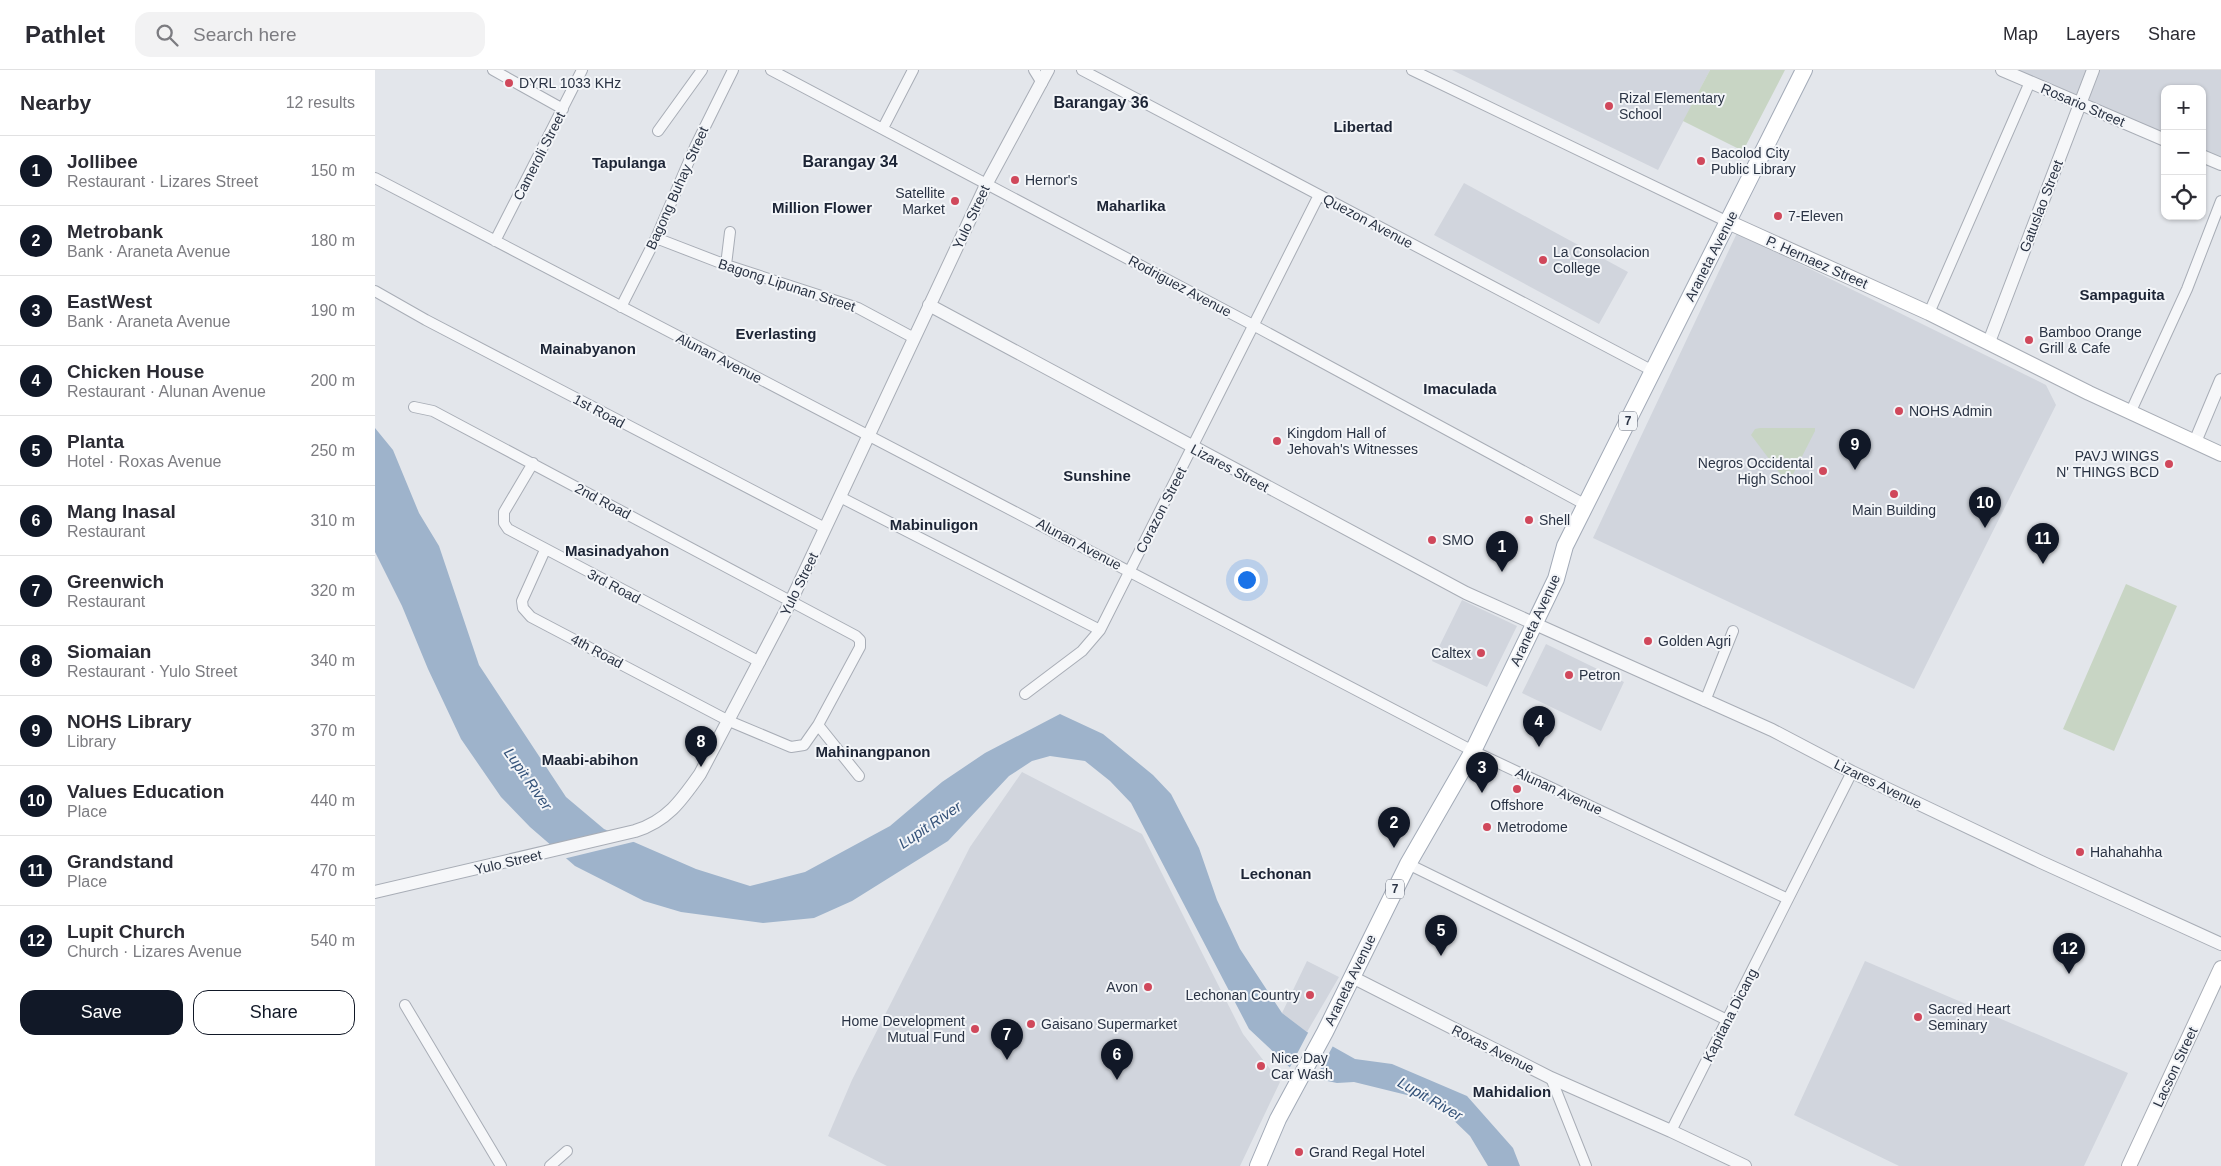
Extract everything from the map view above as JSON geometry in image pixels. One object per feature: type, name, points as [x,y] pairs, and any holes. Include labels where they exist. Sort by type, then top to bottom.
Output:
[{"type":"main road","name":"Araneta Avenue","points":[[1258,1166],[1407,864],[1473,750],[1556,579],[1565,546],[1805,70]]},
{"type":"main road","name":"P. Hernaez Street","points":[[1728,222],[1929,312],[2089,392],[2131,410],[2221,454]]},
{"type":"main road","name":"Lacson Street","points":[[2129,1166],[2221,968]]},
{"type":"street","points":[[493,70],[563,109]]},
{"type":"street","name":"Cameroli Street","points":[[495,241],[582,70]]},
{"type":"street","points":[[658,130],[702,70]]},
{"type":"street","name":"Bagong Buhay Street","points":[[621,307],[656,238],[695,146],[733,70]]},
{"type":"street","name":"Rodriguez Avenue","points":[[771,70],[987,183],[1586,504]]},
{"type":"street","points":[[883,128],[913,70]]},
{"type":"street","points":[[1034,70],[1042,83]]},
{"type":"street","name":"Yulo Street","points":[[375,892],[635,832],[653,825],[682,799],[700,774],[791,601],[987,183],[1048,70]]},
{"type":"street","name":"Quezon Avenue","points":[[1082,70],[1653,371]]},
{"type":"street","name":"P. Hernaez Street","points":[[1413,70],[1728,222]]},
{"type":"street","name":"Rosario Street","points":[[2002,70],[2161,138]]},
{"type":"street","name":"Gatuslao Street","points":[[1989,342],[2093,70]]},
{"type":"street","points":[[1929,312],[2030,82]]},
{"type":"street","points":[[2206,158],[2221,164]]},
{"type":"street","name":"Alunan Avenue","points":[[375,178],[1473,750],[1788,899]]},
{"type":"street","name":"Corazon Street","points":[[1025,694],[1082,651],[1100,630],[1319,195]]},
{"type":"street","points":[[2131,410],[2187,290],[2221,202]]},
{"type":"street","points":[[726,265],[730,232]]},
{"type":"street","name":"Bagong Lipunan Street","points":[[656,238],[726,265],[858,308],[914,338]]},
{"type":"street","name":"1st Road","points":[[375,291],[426,320],[825,528]]},
{"type":"street","name":"Lizares Street","points":[[929,305],[1466,594],[1535,624]]},
{"type":"street","points":[[2195,442],[2221,380]]},
{"type":"street","name":"2nd Road","points":[[414,407],[433,411],[856,636],[860,640],[860,646],[818,725]]},
{"type":"street","name":"3rd Road","points":[[533,464],[504,512],[503,520],[508,529],[760,662]]},
{"type":"street","points":[[840,496],[1100,630]]},
{"type":"street","name":"4th Road","points":[[545,550],[522,601],[527,614],[729,721],[791,747],[797,748],[804,745],[818,725]]},
{"type":"street","name":"Lizares Avenue","points":[[1535,624],[1772,730],[1852,772],[2221,944]]},
{"type":"street","points":[[1705,701],[1733,631]]},
{"type":"street","points":[[818,725],[859,776]]},
{"type":"street","name":"Kapitana Dicang","points":[[1671,1131],[1852,772]]},
{"type":"street","points":[[1407,864],[1727,1020]]},
{"type":"street","name":"Roxas Avenue","points":[[1352,977],[1551,1078],[1745,1166]]},
{"type":"street","points":[[405,1005],[501,1166]]},
{"type":"street","points":[[1551,1078],[1586,1166]]},
{"type":"street","points":[[550,1166],[567,1151]]},
{"type":"shaded area","name":"Rizal Elementary School","points":[[1452,70],[1710,70],[1658,170]]},
{"type":"shaded area","points":[[2015,70],[2221,70],[2221,159],[2206,153],[2206,85],[2161,85],[2161,133]]},
{"type":"shaded area","name":"La Consolacion College","points":[[1464,183],[1628,272],[1599,324],[1434,235]]},
{"type":"shaded area","name":"Negros Occidental High School","points":[[1737,233],[2046,385],[2056,405],[1914,689],[1593,538]]},
{"type":"shaded area","points":[[1462,600],[1517,626],[1487,687],[1432,661]]},
{"type":"shaded area","points":[[1546,644],[1624,682],[1601,731],[1522,693]]},
{"type":"shaded area","points":[[1022,772],[1142,834],[1243,1034],[1280,1082],[1240,1166],[887,1166],[828,1136],[852,1080],[970,847]]},
{"type":"shaded area","name":"Lechonan Country","points":[[1307,961],[1339,977],[1307,1032],[1282,1013]]},
{"type":"shaded area","name":"Sacred Heart Seminary","points":[[1865,961],[2128,1073],[2084,1166],[1899,1166],[1794,1115]]},
{"type":"green space","points":[[1710,70],[1785,70],[1743,151],[1683,121]]},
{"type":"green space","points":[[1815,428],[1788,484],[1751,435],[1755,429]]},
{"type":"green space","points":[[2126,584],[2177,606],[2114,751],[2063,729]]},
{"type":"water","name":"Lupit River","points":[[375,428],[393,450],[419,513],[439,546],[479,665],[566,797],[604,829],[696,869],[750,886],[805,872],[890,826],[942,782],[985,753],[1060,714],[1103,734],[1153,775],[1171,794],[1199,848],[1217,900],[1240,949],[1282,1013],[1307,1032],[1355,1059],[1392,1064],[1467,1096],[1513,1148],[1520,1166],[1488,1166],[1470,1136],[1445,1112],[1419,1098],[1354,1082],[1337,1083],[1298,1075],[1249,1029],[1131,803],[1110,781],[1085,761],[1050,756],[1032,761],[1009,776],[948,841],[852,901],[814,918],[763,923],[681,912],[644,901],[575,866],[530,827],[501,797],[461,739],[428,669],[402,606],[375,552]]},
{"type":"pier","points":[[612,830],[637,841],[563,859],[549,846]]},
{"type":"pier","points":[[1309,1031],[1334,1044],[1314,1081],[1297,1077],[1289,1069]]},
{"type":"place","name":"DYRL 1033 KHz","points":[[509,83]]},
{"type":"place","name":"Rizal Elementary School","points":[[1609,106]]},
{"type":"place","name":"Bacolod City Public Library","points":[[1701,161]]},
{"type":"place","name":"Hernor's","points":[[1015,180]]},
{"type":"place","name":"Satellite Market","points":[[955,201]]},
{"type":"place","name":"7-Eleven","points":[[1778,216]]},
{"type":"place","name":"La Consolacion College","points":[[1543,260]]},
{"type":"place","name":"Bamboo Orange Grill & Cafe","points":[[2029,340]]},
{"type":"place","name":"NOHS Admin","points":[[1899,411]]},
{"type":"place","name":"Kingdom Hall of Jehovah's Witnesses","points":[[1277,441]]},
{"type":"place","name":"PAVJ WINGS N' THINGS BCD","points":[[2169,464]]},
{"type":"place","name":"NOHS Library","points":[[1855,470]]},
{"type":"place","name":"Negros Occidental High School","points":[[1823,471]]},
{"type":"place","name":"Main Building","points":[[1894,494]]},
{"type":"place","name":"Shell","points":[[1529,520]]},
{"type":"place","name":"Values Education","points":[[1985,528]]},
{"type":"place","name":"SMO","points":[[1432,540]]},
{"type":"place","name":"Grandstand","points":[[2043,564]]},
{"type":"place","name":"Jollibee","points":[[1502,572]]},
{"type":"place","name":"Golden Agri","points":[[1648,641]]},
{"type":"place","name":"Caltex","points":[[1481,653]]},
{"type":"place","name":"Petron","points":[[1569,675]]},
{"type":"place","name":"Chicken House","points":[[1539,747]]},
{"type":"place","name":"Siomaian","points":[[701,767]]},
{"type":"place","name":"Offshore","points":[[1517,789]]},
{"type":"place","name":"EastWest","points":[[1482,793]]},
{"type":"place","name":"Metrodome","points":[[1487,827]]},
{"type":"place","name":"Metrobank","points":[[1394,848]]},
{"type":"place","name":"Hahahahha","points":[[2080,852]]},
{"type":"place","name":"Planta","points":[[1441,956]]},
{"type":"place","name":"Lupit Church","points":[[2069,974]]},
{"type":"place","name":"Avon","points":[[1148,987]]},
{"type":"place","name":"Lechonan Country","points":[[1310,995]]},
{"type":"place","name":"Sacred Heart Seminary","points":[[1918,1017]]},
{"type":"place","name":"Gaisano Supermarket","points":[[1031,1024]]},
{"type":"place","name":"Home Development Mutual Fund","points":[[975,1029]]},
{"type":"place","name":"Greenwich","points":[[1007,1060]]},
{"type":"place","name":"Nice Day Car Wash","points":[[1261,1066]]},
{"type":"place","name":"Mang Inasal","points":[[1117,1080]]},
{"type":"place","name":"Grand Regal Hotel","points":[[1299,1152]]},
{"type":"district","name":"Barangay 36","points":[[1101,102]]},
{"type":"district","name":"Libertad","points":[[1363,127]]},
{"type":"district","name":"Barangay 34","points":[[850,161]]},
{"type":"district","name":"Tapulanga","points":[[629,163]]},
{"type":"district","name":"Maharlika","points":[[1131,206]]},
{"type":"district","name":"Million Flower","points":[[822,208]]},
{"type":"district","name":"Sampaguita","points":[[2122,295]]},
{"type":"district","name":"Everlasting","points":[[776,334]]},
{"type":"district","name":"Mainabyanon","points":[[588,349]]},
{"type":"district","name":"Imaculada","points":[[1460,389]]},
{"type":"district","name":"Sunshine","points":[[1097,476]]},
{"type":"district","name":"Mabinuligon","points":[[934,525]]},
{"type":"district","name":"Masinadyahon","points":[[617,551]]},
{"type":"district","name":"Mahinangpanon","points":[[873,752]]},
{"type":"district","name":"Maabi-abihon","points":[[590,760]]},
{"type":"district","name":"Lechonan","points":[[1276,874]]},
{"type":"district","name":"Mahidalion","points":[[1512,1092]]}]
